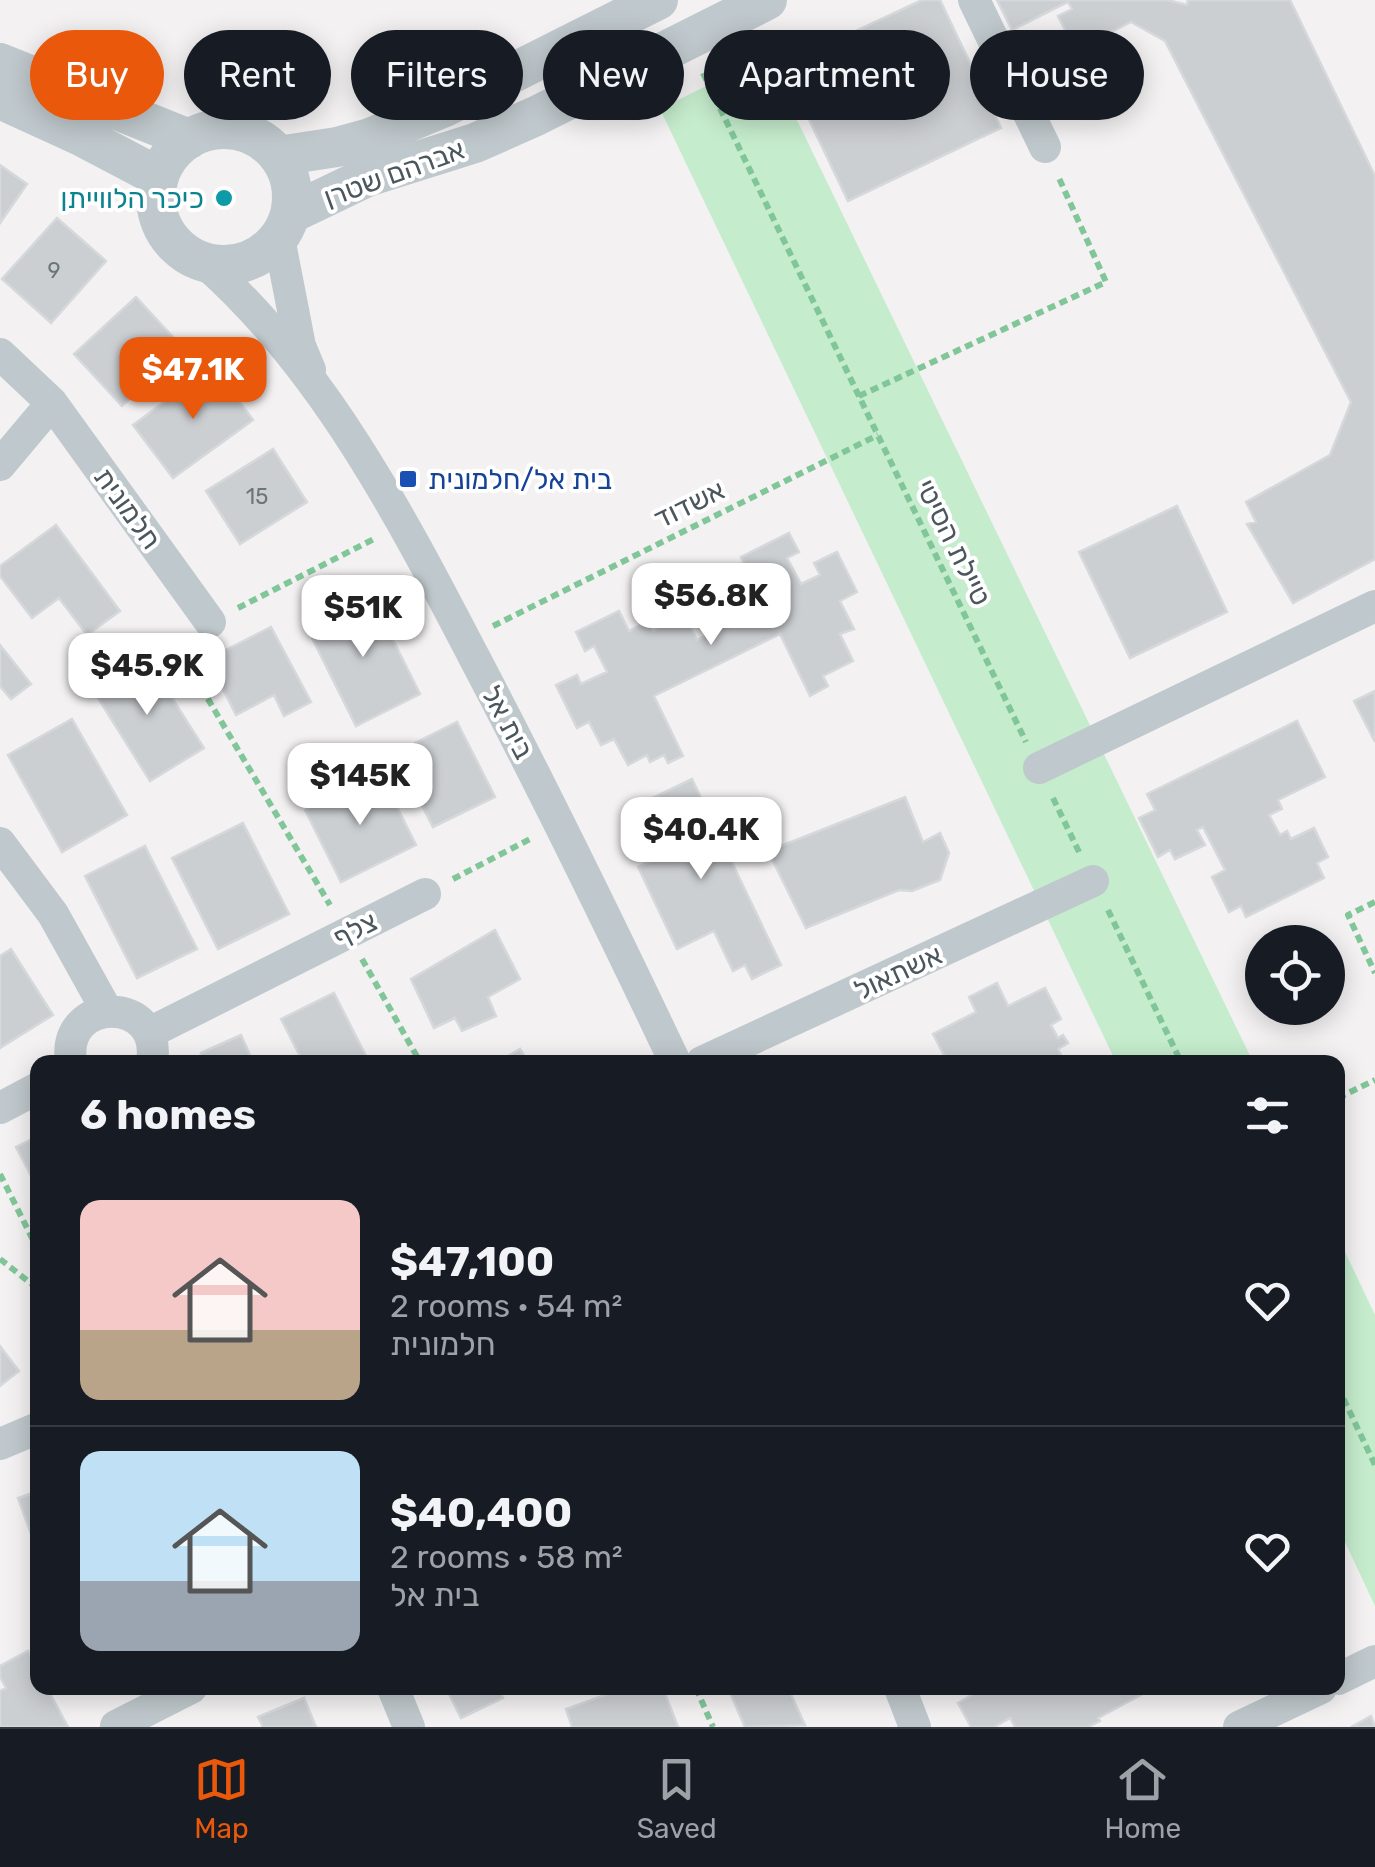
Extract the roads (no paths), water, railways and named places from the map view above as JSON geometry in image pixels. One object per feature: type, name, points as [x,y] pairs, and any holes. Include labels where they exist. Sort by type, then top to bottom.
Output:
[{"type":"street","name":"אברהם שטרן","points":[[278,156],[337,148],[370,138],[447,106],[658,0]]},
{"type":"street","name":"אברהם שטרן","points":[[284,226],[367,178],[476,142],[767,0]]},
{"type":"street","points":[[974,0],[1045,147]]},
{"type":"street","points":[[0,63],[189,139]]},
{"type":"street","points":[[0,99],[158,177]]},
{"type":"street","points":[[227,130],[264,142],[278,156],[288,174],[292,194],[284,226],[264,252],[246,262],[226,266],[206,263],[178,246],[159,220],[158,177],[176,149],[189,139],[227,130]]},
{"type":"street","name":"בית אל","points":[[284,226],[300,346],[319,393]]},
{"type":"street","name":"בית אל","points":[[206,263],[243,296],[319,393],[404,524],[561,822],[672,1055]]},
{"type":"street","name":"חלמונית","points":[[0,354],[52,403],[210,622]]},
{"type":"street","points":[[0,465],[52,403]]},
{"type":"street","points":[[1039,768],[1375,606]]},
{"type":"street","points":[[0,843],[53,914],[107,1011]]},
{"type":"street","name":"אשתאול","points":[[717,1055],[1093,880]]},
{"type":"street","name":"צלף","points":[[150,1048],[425,894]]},
{"type":"street","points":[[71,1055],[75,1032],[94,1014],[107,1011],[132,1016],[150,1048]]},
{"type":"street","points":[[0,1108],[30,1092]]},
{"type":"street","points":[[0,1444],[30,1431]]},
{"type":"street","points":[[1345,1676],[1375,1661]]},
{"type":"street","points":[[116,1726],[177,1695]]},
{"type":"street","points":[[396,1695],[409,1727]]},
{"type":"street","points":[[903,1695],[916,1727]]},
{"type":"street","points":[[1240,1727],[1306,1695]]},
{"type":"place","name":"כיכר הלווייתן","points":[[224,198]]},
{"type":"place","name":"בית אל/חלמונית","points":[[408,479]]}]
